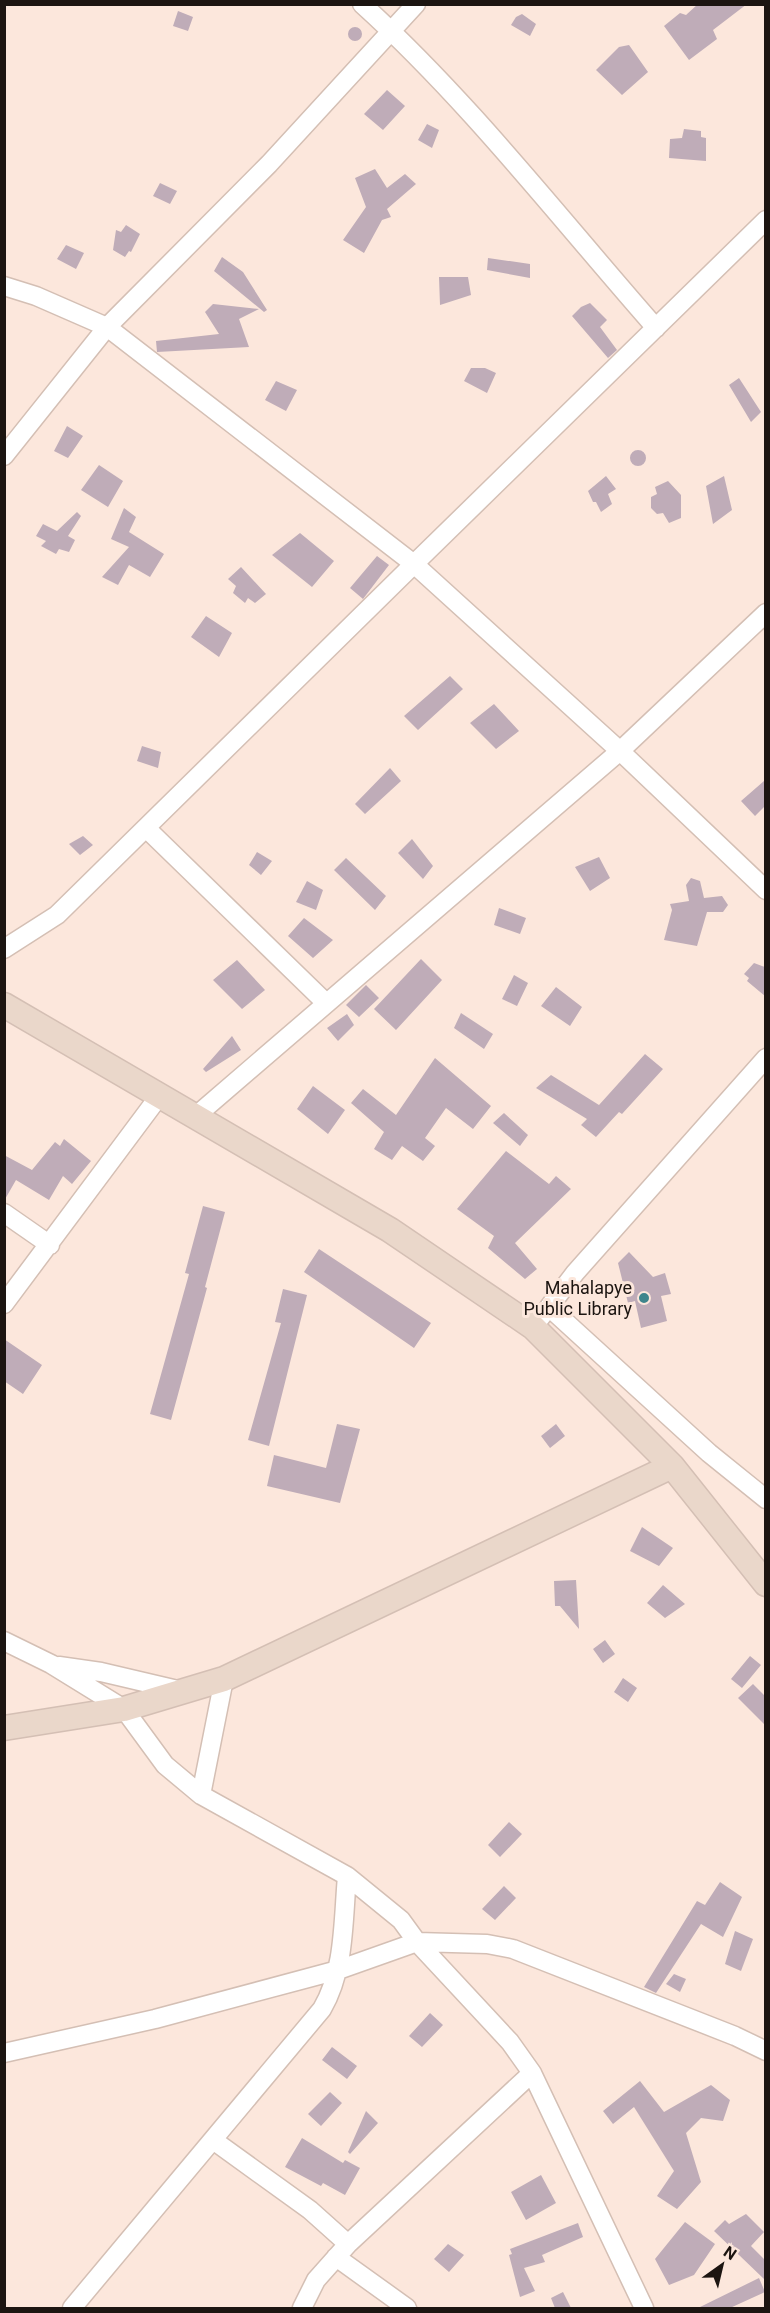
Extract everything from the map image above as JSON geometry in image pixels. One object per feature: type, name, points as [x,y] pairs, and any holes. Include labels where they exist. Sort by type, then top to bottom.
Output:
[{"type":"main road","points":[[4,1005],[197,1115],[390,1230],[533,1327],[672,1466],[765,1584]]},
{"type":"main road","points":[[4,1728],[124,1709],[224,1679],[672,1466]]},
{"type":"street","points":[[363,4],[391,30],[481,126],[656,328]]},
{"type":"street","points":[[4,456],[107,327],[269,164],[416,4]]},
{"type":"street","points":[[6,945],[57,915],[765,220]]},
{"type":"street","points":[[4,286],[36,296],[107,327],[414,564],[620,752],[765,890]]},
{"type":"street","points":[[197,1115],[325,1002],[620,752],[765,613]]},
{"type":"street","points":[[146,828],[325,1002]]},
{"type":"street","points":[[533,1327],[575,1273],[765,1058]]},
{"type":"street","points":[[4,1304],[160,1095]]},
{"type":"street","points":[[4,1213],[50,1245]]},
{"type":"street","points":[[549,1307],[709,1453],[765,1499]]},
{"type":"street","points":[[4,1641],[51,1664],[124,1709],[165,1765],[201,1795],[347,1876],[401,1920],[417,1942],[510,2042],[532,2073],[644,2308]]},
{"type":"street","points":[[51,1664],[100,1672],[185,1692]]},
{"type":"street","points":[[201,1795],[224,1679]]},
{"type":"street","points":[[72,2308],[322,2009],[334,1987],[338,1970],[347,1876]]},
{"type":"street","points":[[4,2053],[155,2019],[338,1970],[417,1942],[487,1944],[513,1949],[735,2036],[765,2051]]},
{"type":"street","points":[[302,2308],[316,2280],[342,2251],[532,2073]]},
{"type":"street","points":[[213,2140],[310,2210],[342,2251],[407,2308]]},
{"type":"building","points":[[698,4],[747,4],[713,30],[717,39],[689,60],[664,26],[680,13],[686,15]]},
{"type":"building","points":[[178,11],[193,17],[188,31],[173,26]]},
{"type":"building","points":[[522,14],[536,24],[530,36],[511,25],[516,17]]},
{"type":"building","points":[[352,27],[358,27],[362,34],[358,41],[352,41],[348,37],[348,31]]},
{"type":"building","points":[[629,45],[648,72],[622,95],[596,70],[619,47]]},
{"type":"building","points":[[387,90],[405,106],[383,130],[364,114]]},
{"type":"building","points":[[427,124],[439,130],[432,148],[418,140]]},
{"type":"building","points":[[684,129],[701,131],[701,137],[706,138],[706,161],[669,158],[670,139],[682,138]]},
{"type":"building","points":[[375,169],[387,188],[405,174],[416,184],[387,209],[391,217],[382,220],[364,253],[343,240],[366,207],[355,178]]},
{"type":"building","points":[[160,183],[177,191],[170,204],[153,196]]},
{"type":"building","points":[[126,225],[140,234],[131,252],[129,251],[125,257],[113,250],[116,230],[121,232]]},
{"type":"building","points":[[66,245],[84,253],[76,269],[57,259]]},
{"type":"building","points":[[222,257],[243,272],[267,310],[264,312],[214,271]]},
{"type":"building","points":[[488,258],[530,264],[530,278],[487,270]]},
{"type":"building","points":[[439,277],[468,277],[471,295],[440,305]]},
{"type":"building","points":[[590,303],[607,320],[600,327],[617,350],[608,358],[572,316],[581,307]]},
{"type":"building","points":[[213,304],[259,309],[239,319],[249,347],[157,352],[156,341],[219,334],[205,312]]},
{"type":"building","points":[[471,368],[485,368],[496,373],[487,393],[464,381]]},
{"type":"building","points":[[739,378],[761,412],[751,422],[729,385]]},
{"type":"building","points":[[276,381],[297,390],[286,411],[265,400]]},
{"type":"building","points":[[67,426],[83,436],[68,458],[54,451]]},
{"type":"building","points":[[638,450],[644,452],[646,458],[644,464],[638,466],[632,464],[630,458],[632,452]]},
{"type":"building","points":[[99,465],[123,481],[108,507],[81,490]]},
{"type":"building","points":[[606,476],[616,489],[608,494],[612,504],[601,512],[588,491]]},
{"type":"building","points":[[724,476],[732,510],[713,524],[706,486]]},
{"type":"building","points":[[668,481],[681,495],[681,518],[669,523],[663,513],[657,514],[651,508],[651,497],[657,494],[655,487]]},
{"type":"building","points":[[124,508],[136,517],[129,532],[164,554],[150,577],[129,565],[118,585],[102,577],[129,547],[111,539]]},
{"type":"building","points":[[77,512],[81,516],[68,536],[75,540],[69,552],[59,549],[56,554],[41,546],[46,541],[36,536],[43,524],[57,531]]},
{"type":"building","points":[[300,533],[334,561],[312,587],[272,555]]},
{"type":"building","points":[[377,556],[389,565],[363,599],[350,588]]},
{"type":"building","points":[[241,567],[266,594],[255,603],[248,598],[245,603],[233,593],[236,586],[228,579]]},
{"type":"building","points":[[206,616],[232,633],[219,657],[191,637]]},
{"type":"building","points":[[450,676],[463,689],[418,730],[404,716]]},
{"type":"building","points":[[494,704],[519,731],[496,749],[470,723]]},
{"type":"building","points":[[142,746],[161,752],[158,768],[137,761]]},
{"type":"building","points":[[390,768],[401,781],[365,814],[355,804]]},
{"type":"building","points":[[765,780],[765,806],[755,816],[741,801]]},
{"type":"building","points":[[83,836],[93,845],[80,855],[69,844]]},
{"type":"building","points":[[412,839],[433,866],[423,879],[398,853]]},
{"type":"building","points":[[257,852],[272,861],[261,875],[249,865]]},
{"type":"building","points":[[599,857],[610,878],[590,891],[575,867]]},
{"type":"building","points":[[346,858],[386,896],[375,910],[334,870]]},
{"type":"building","points":[[691,878],[700,881],[704,898],[722,896],[728,905],[723,912],[707,912],[697,946],[664,940],[672,910],[670,904],[689,901],[686,885]]},
{"type":"building","points":[[307,881],[323,890],[316,910],[296,902]]},
{"type":"building","points":[[499,908],[526,918],[520,934],[494,925]]},
{"type":"building","points":[[304,918],[333,940],[313,958],[288,936]]},
{"type":"building","points":[[421,959],[442,980],[396,1030],[374,1009]]},
{"type":"building","points":[[237,960],[265,990],[242,1009],[213,980]]},
{"type":"building","points":[[754,963],[765,967],[765,996],[747,981],[749,978],[744,974]]},
{"type":"building","points":[[514,975],[528,983],[517,1006],[502,999]]},
{"type":"building","points":[[366,985],[379,998],[359,1017],[346,1005]]},
{"type":"building","points":[[556,987],[582,1007],[570,1026],[541,1006]]},
{"type":"building","points":[[461,1013],[493,1034],[484,1049],[454,1028]]},
{"type":"building","points":[[347,1014],[354,1025],[338,1041],[327,1028]]},
{"type":"building","points":[[232,1036],[241,1050],[206,1072],[203,1069]]},
{"type":"building","points":[[645,1054],[663,1069],[622,1114],[619,1112],[596,1137],[581,1125],[587,1119],[536,1088],[551,1075],[599,1105]]},
{"type":"building","points":[[435,1058],[491,1106],[473,1129],[446,1108],[425,1138],[435,1146],[423,1161],[402,1146],[392,1160],[374,1149],[384,1132],[351,1103],[363,1089],[396,1115]]},
{"type":"building","points":[[313,1086],[345,1110],[328,1134],[297,1109]]},
{"type":"building","points":[[504,1113],[528,1135],[520,1146],[493,1123]]},
{"type":"building","points":[[64,1139],[91,1161],[72,1184],[63,1176],[49,1200],[16,1180],[4,1201],[4,1155],[32,1170],[55,1142],[60,1146]]},
{"type":"building","points":[[506,1151],[549,1184],[556,1176],[571,1189],[515,1243],[537,1269],[525,1279],[488,1248],[494,1236],[457,1209]]},
{"type":"building","points":[[203,1206],[225,1212],[171,1420],[150,1414],[189,1274],[185,1273]]},
{"type":"building","points":[[319,1249],[431,1323],[414,1348],[304,1272]]},
{"type":"building","name":"Mahalapye Public Library","points":[[629,1252],[653,1277],[665,1273],[671,1294],[661,1296],[667,1321],[641,1328],[635,1301],[628,1303],[618,1263]]},
{"type":"building","points":[[283,1289],[307,1295],[269,1446],[248,1440],[281,1323],[275,1322]]},
{"type":"building","points":[[4,1339],[42,1365],[23,1394],[4,1381]]},
{"type":"building","points":[[337,1424],[360,1429],[340,1503],[267,1486],[274,1455],[326,1468]]},
{"type":"building","points":[[556,1424],[565,1436],[550,1448],[541,1436]]},
{"type":"building","points":[[642,1527],[673,1548],[659,1566],[630,1551]]},
{"type":"building","points":[[576,1580],[579,1629],[560,1606],[555,1606],[554,1581]]},
{"type":"building","points":[[663,1585],[685,1604],[665,1618],[647,1603]]},
{"type":"building","points":[[605,1640],[615,1654],[603,1663],[593,1649]]},
{"type":"building","points":[[750,1656],[761,1665],[742,1688],[731,1679]]},
{"type":"building","points":[[623,1678],[637,1688],[628,1702],[614,1692]]},
{"type":"building","points":[[753,1684],[765,1696],[765,1725],[738,1698]]},
{"type":"building","points":[[509,1822],[522,1834],[500,1857],[488,1845]]},
{"type":"building","points":[[720,1882],[742,1897],[723,1937],[701,1924],[656,1993],[644,1987],[697,1901],[705,1905]]},
{"type":"building","points":[[504,1886],[516,1898],[495,1920],[482,1909]]},
{"type":"building","points":[[735,1931],[753,1939],[741,1971],[725,1964]]},
{"type":"building","points":[[674,1974],[686,1979],[680,1992],[666,1984]]},
{"type":"building","points":[[430,2013],[443,2025],[422,2047],[409,2036]]},
{"type":"building","points":[[332,2047],[357,2066],[347,2079],[322,2060]]},
{"type":"building","points":[[640,2081],[664,2112],[711,2085],[730,2100],[723,2121],[701,2118],[686,2133],[701,2182],[677,2209],[657,2196],[674,2171],[634,2107],[613,2124],[603,2111]]},
{"type":"building","points":[[330,2092],[342,2103],[321,2126],[308,2114]]},
{"type":"building","points":[[366,2111],[378,2123],[350,2154],[348,2152]]},
{"type":"building","points":[[302,2138],[343,2163],[345,2160],[360,2168],[345,2195],[323,2183],[321,2186],[285,2167]]},
{"type":"building","points":[[541,2175],[556,2203],[526,2220],[511,2192]]},
{"type":"building","points":[[746,2214],[764,2232],[751,2246],[765,2260],[765,2280],[714,2231],[725,2220],[729,2224]]},
{"type":"building","points":[[685,2222],[715,2244],[694,2275],[669,2285],[655,2259]]},
{"type":"building","points":[[578,2223],[583,2237],[542,2255],[545,2262],[524,2268],[535,2291],[520,2297],[509,2255],[512,2254],[510,2249]]},
{"type":"building","points":[[448,2244],[464,2255],[449,2272],[434,2259]]},
{"type":"building","points":[[759,2278],[765,2292],[730,2308],[698,2308]]},
{"type":"building","points":[[563,2292],[571,2308],[555,2308],[551,2298]]},
{"type":"place","name":"Mahalapye Public Library","points":[[644,1298]]}]
